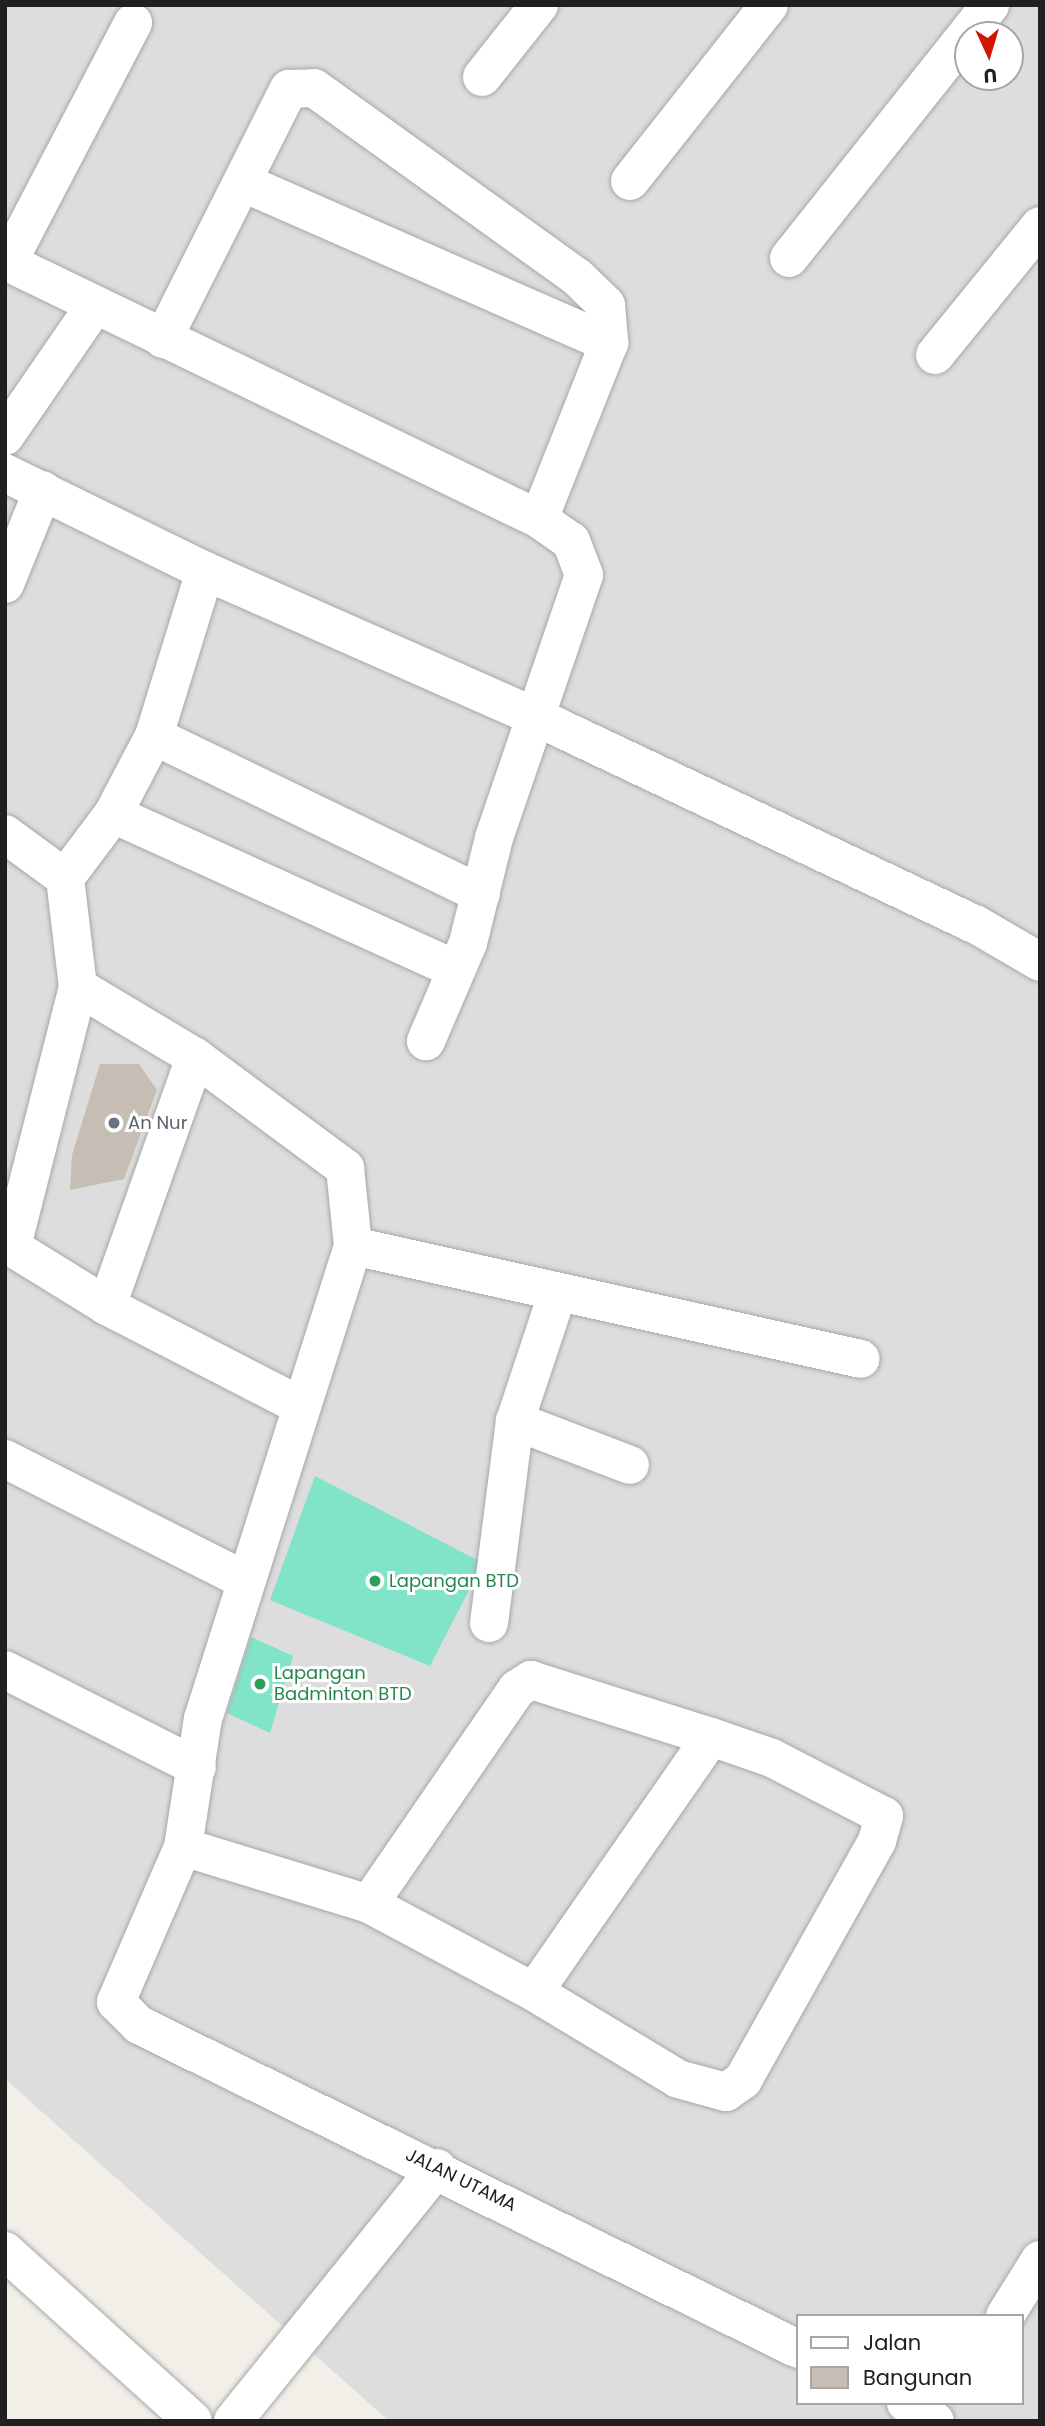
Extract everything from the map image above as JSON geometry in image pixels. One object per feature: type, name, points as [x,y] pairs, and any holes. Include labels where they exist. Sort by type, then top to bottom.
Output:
[{"type":"street","points":[[482,77],[539,5]]},
{"type":"street","points":[[630,181],[769,5]]},
{"type":"street","points":[[789,258],[989,5]]},
{"type":"street","points":[[133,23],[6,262],[539,519],[571,541],[584,575],[534,716],[481,894],[426,1041]]},
{"type":"street","points":[[163,339],[244,183],[289,89],[314,88],[599,295],[609,343],[539,519]]},
{"type":"street","points":[[244,183],[609,343]]},
{"type":"street","points":[[935,355],[1040,226]]},
{"type":"street","points":[[5,436],[95,305]]},
{"type":"street","points":[[5,473],[205,571],[534,716],[975,924],[1040,962]]},
{"type":"street","points":[[5,584],[43,490]]},
{"type":"street","points":[[205,571],[154,736],[113,814],[65,878],[78,987],[9,1245],[107,1306],[301,1406]]},
{"type":"street","points":[[154,736],[481,894]]},
{"type":"street","points":[[113,814],[455,969]]},
{"type":"street","points":[[5,834],[65,878]]},
{"type":"street","points":[[78,987],[195,1057],[345,1168],[353,1246],[203,1718],[183,1847],[369,1904],[534,1992],[707,2092],[726,2092],[743,2080],[877,1841],[884,1816],[794,1769],[711,1737],[531,1680],[517,1689],[369,1904]]},
{"type":"street","points":[[107,1306],[195,1057]]},
{"type":"street","points":[[353,1246],[861,1359]]},
{"type":"street","points":[[489,1623],[515,1421],[558,1292]]},
{"type":"street","points":[[515,1421],[630,1465]]},
{"type":"street","points":[[5,1459],[245,1580]]},
{"type":"street","points":[[5,1670],[197,1767]]},
{"type":"street","points":[[534,1992],[711,1737]]},
{"type":"street","name":"JALAN UTAMA","points":[[183,1847],[120,1984],[116,2002],[124,2014],[796,2348]]},
{"type":"street","points":[[233,2421],[437,2168]]},
{"type":"street","points":[[5,2251],[193,2421]]},
{"type":"street","points":[[1006,2314],[1040,2260]]},
{"type":"street","points":[[882,2421],[895,2405]]},
{"type":"street","points":[[909,2405],[937,2421],[949,2405]]},
{"type":"shaded area","points":[[5,5],[1040,5],[1040,2421],[389,2421],[5,2079]]},
{"type":"green space","name":"Lapangan BTD","points":[[315,1476],[483,1563],[430,1666],[270,1600]]},
{"type":"green space","name":"Lapangan Badminton BTD","points":[[251,1637],[293,1656],[270,1733],[227,1713]]},
{"type":"building","name":"An Nur","points":[[100,1064],[139,1064],[157,1090],[124,1179],[70,1190],[72,1155]]},
{"type":"place","name":"An Nur","points":[[114,1123]]},
{"type":"place","name":"Lapangan BTD","points":[[375,1581]]},
{"type":"place","name":"Lapangan Badminton BTD","points":[[260,1684]]}]
